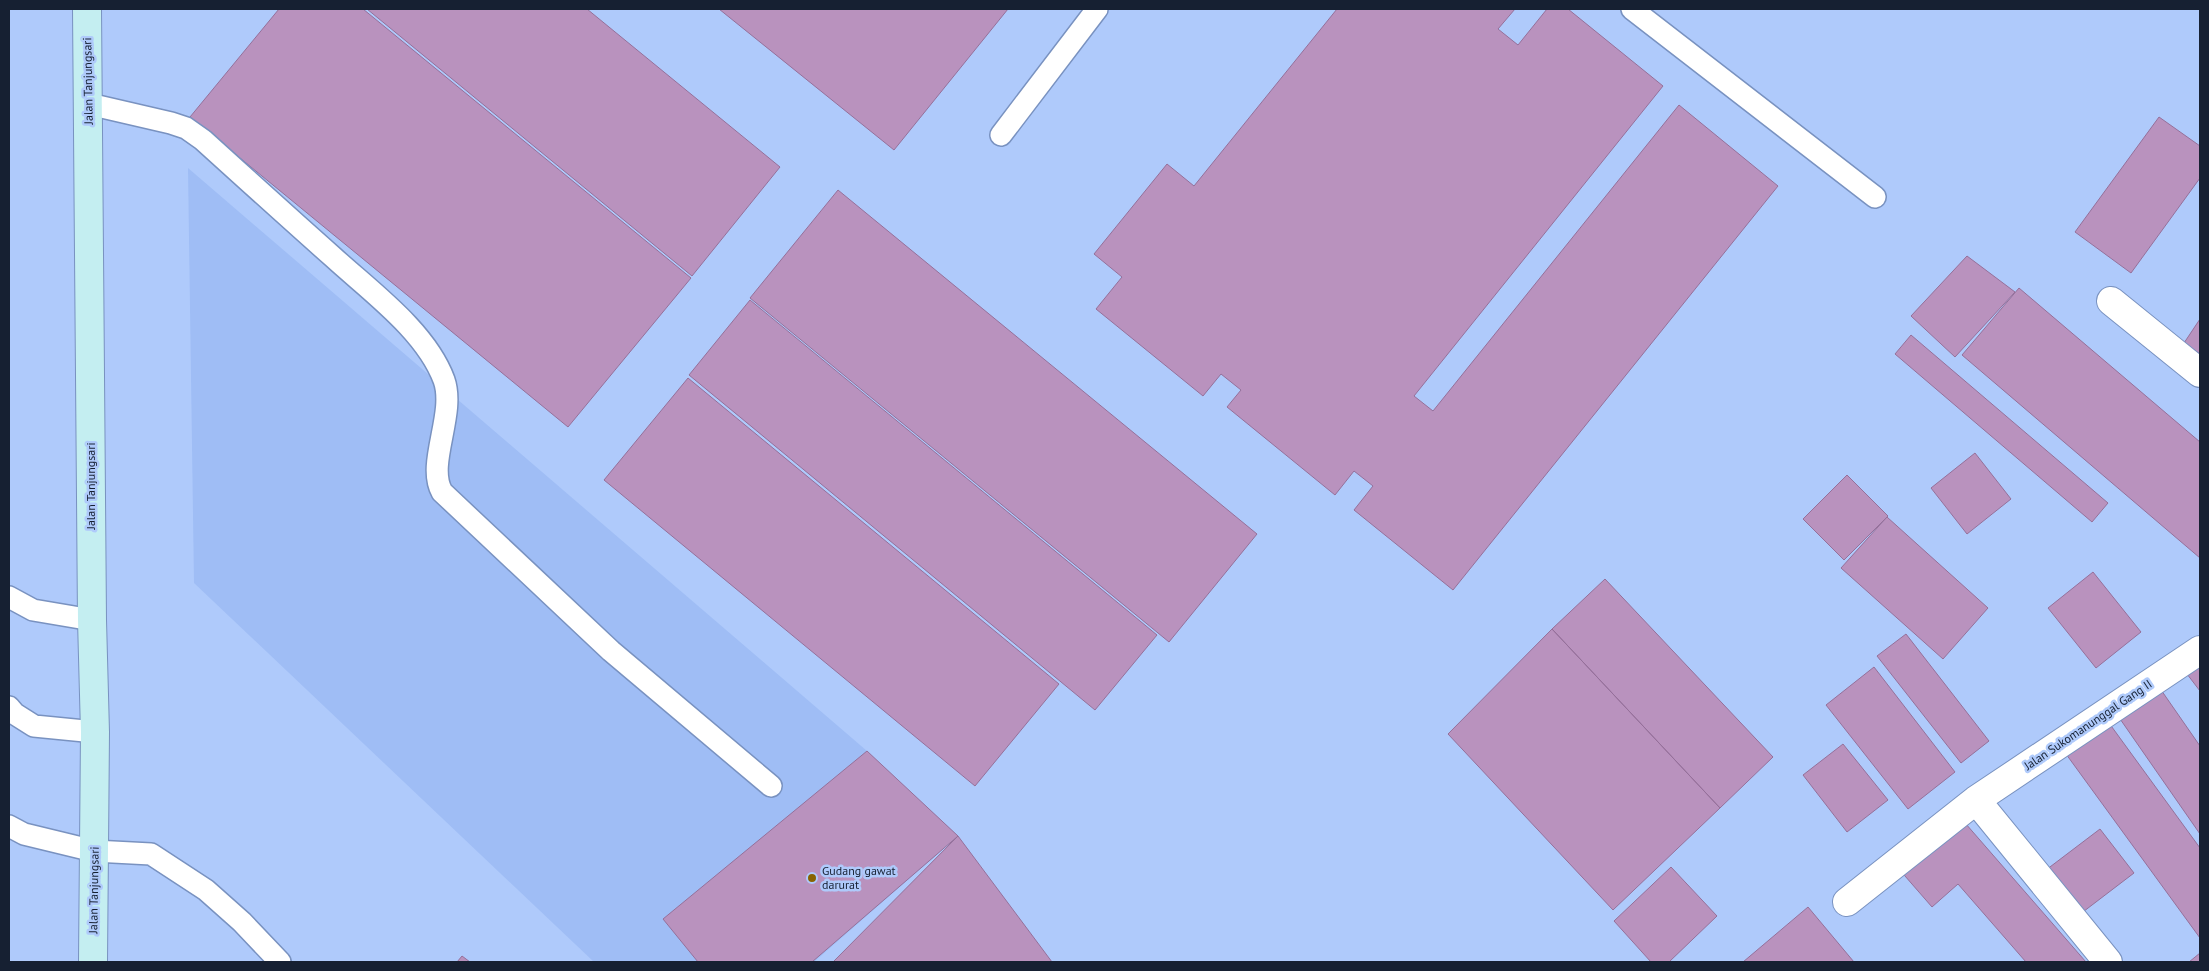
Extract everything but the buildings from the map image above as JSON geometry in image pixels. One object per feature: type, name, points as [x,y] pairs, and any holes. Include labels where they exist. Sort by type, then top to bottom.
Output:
[{"type":"main road","name":"Jalan Tanjungsari","points":[[87,9],[92,620],[95,732],[93,962]]},
{"type":"street","points":[[2111,301],[2200,373]]},
{"type":"street","name":"Jalan Sukomanunggal Gang II","points":[[1847,902],[1976,800],[2200,650]]},
{"type":"street","points":[[1976,800],[2108,962]]},
{"type":"lane","points":[[1001,135],[1097,9]]},
{"type":"lane","points":[[1632,9],[1875,198]]},
{"type":"lane","points":[[89,104],[186,128],[203,140],[407,324],[436,363],[444,382],[447,400],[436,476],[442,492],[612,651],[771,786]]},
{"type":"lane","points":[[9,597],[33,610],[92,620]]},
{"type":"lane","points":[[9,707],[15,714],[34,726],[95,732]]},
{"type":"lane","points":[[9,826],[24,834],[94,851],[152,854],[206,890],[242,922],[280,962]]},
{"type":"shaded area","points":[[188,168],[867,751],[958,836],[814,962],[594,962],[194,583]]},
{"type":"place","name":"Gudang gawat darurat","points":[[812,878]]}]
